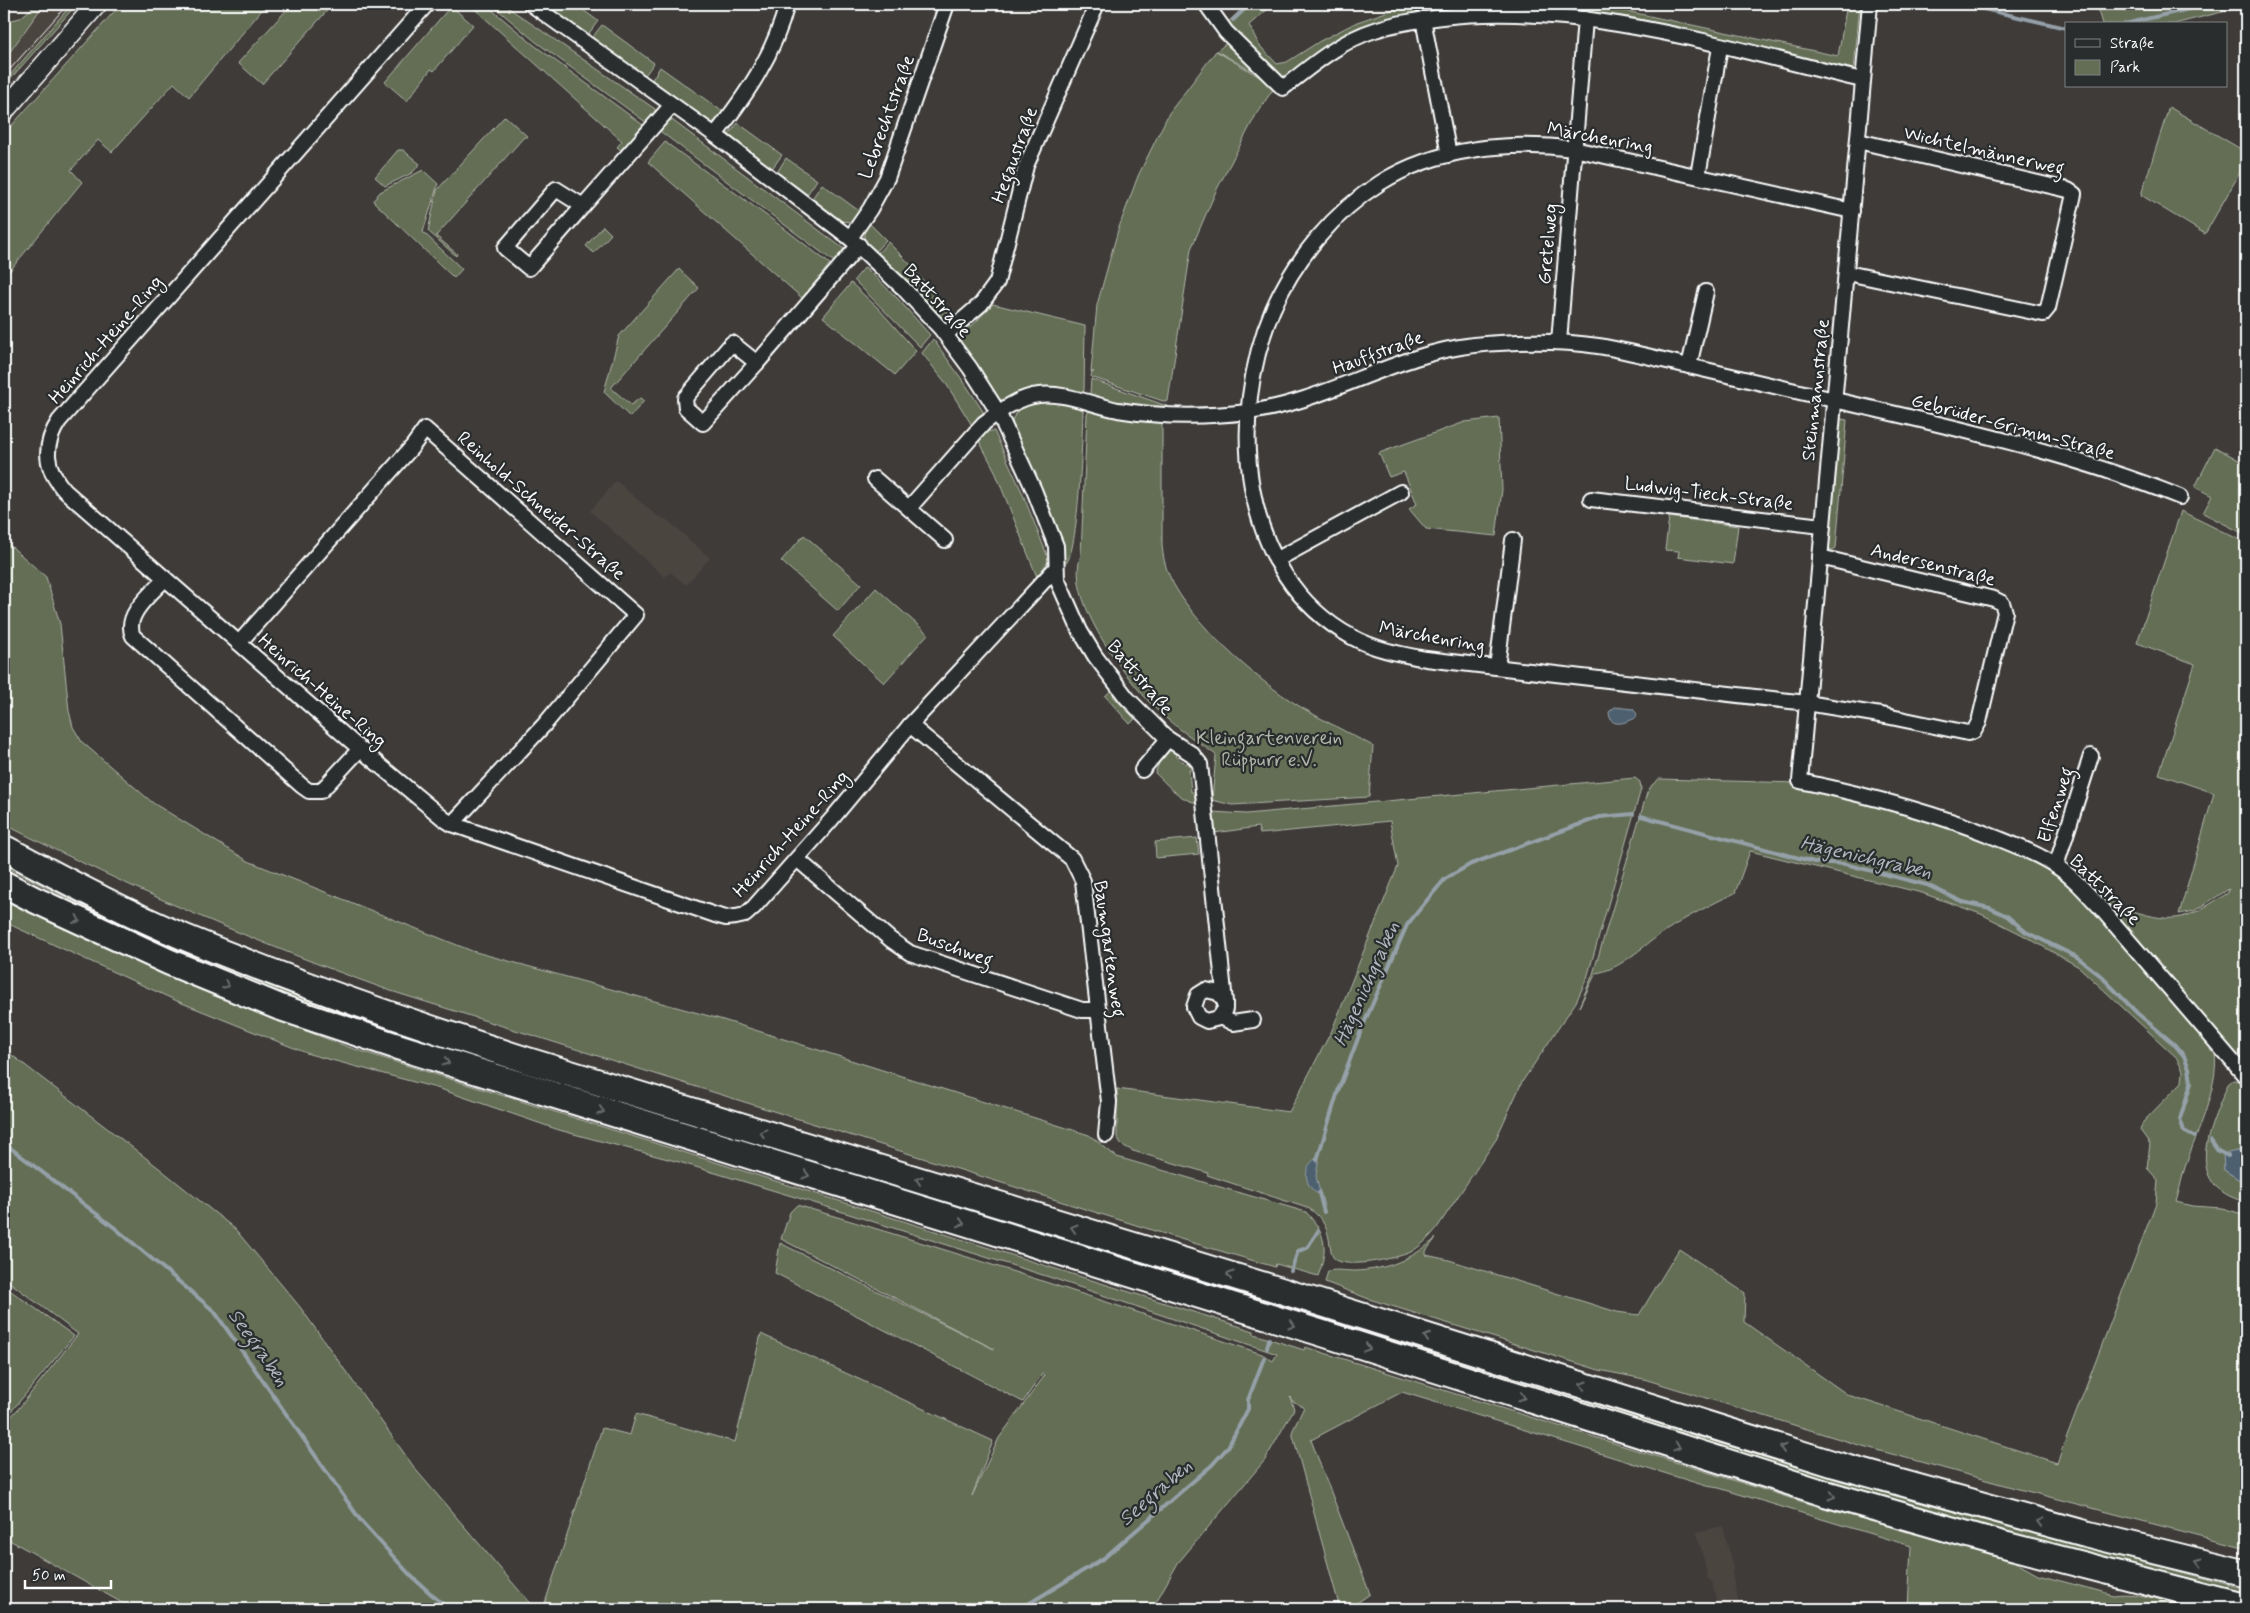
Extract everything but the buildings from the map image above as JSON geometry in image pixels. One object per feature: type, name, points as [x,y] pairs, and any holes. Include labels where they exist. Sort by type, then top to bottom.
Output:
[{"type":"highway","points":[[4,830],[71,883]]},
{"type":"highway","points":[[4,848],[99,898],[182,936],[405,1021],[548,1067],[1276,1289],[1837,1464],[2078,1532],[2246,1573]]},
{"type":"highway","points":[[4,884],[32,899],[169,962],[279,1007],[400,1047],[1321,1333],[1827,1494],[1994,1542],[2246,1607]]},
{"type":"highway","points":[[4,889],[32,899]]},
{"type":"main road","points":[[4,111],[97,4]]},
{"type":"street","name":"Heinrich-Heine-Ring","points":[[427,4],[83,394],[52,432],[48,458],[54,480],[360,749],[434,812],[452,824],[639,890],[726,918],[745,914],[754,907],[910,725],[1055,569]]},
{"type":"street","name":"Battstraße","points":[[531,4],[715,136],[855,242],[946,334],[998,412],[1018,454],[1052,534],[1057,558],[1055,569],[1060,589],[1095,656],[1127,698],[1168,739],[1192,754],[1200,764],[1225,1002]]},
{"type":"street","points":[[715,136],[753,85],[764,65],[779,30],[787,4]]},
{"type":"street","name":"Lebrechtstraße","points":[[757,363],[732,343],[685,398],[686,408],[704,423],[757,363],[855,242],[887,178],[947,4]]},
{"type":"street","name":"Hegaustraße","points":[[946,334],[981,304],[996,282],[1026,166],[1097,4]]},
{"type":"street","points":[[1206,4],[1226,32],[1283,88],[1343,44],[1373,30],[1424,19],[1491,13],[1586,20],[1624,25],[1862,80]]},
{"type":"street","name":"Steinmannstraße","points":[[1800,781],[1870,4]]},
{"type":"street","points":[[1424,19],[1449,155]]},
{"type":"street","name":"Gretelweg","points":[[1559,342],[1586,20]]},
{"type":"street","points":[[1698,176],[1720,47]]},
{"type":"street","points":[[583,206],[556,189],[505,248],[529,268],[672,105]]},
{"type":"street","name":"Wichtelmännerweg","points":[[1847,273],[2043,314],[2048,308],[2074,194],[2068,190],[1858,141]]},
{"type":"street","name":"Märchenring","points":[[1807,703],[1497,667],[1402,654],[1364,643],[1340,629],[1315,610],[1296,591],[1276,560],[1262,527],[1251,483],[1248,412],[1256,362],[1266,327],[1283,288],[1306,252],[1341,214],[1380,183],[1414,167],[1449,155],[1470,150],[1512,146],[1546,146],[1574,149],[1852,211]]},
{"type":"street","points":[[1689,366],[1706,292]]},
{"type":"street","name":"Hauffstraße","points":[[908,508],[973,434],[998,412],[1031,396],[1042,394],[1057,394],[1123,410],[1170,415],[1248,412],[1297,402],[1426,354],[1477,345],[1559,342],[1600,346],[1834,400]]},
{"type":"street","name":"Gebrüder-Grimm-Straße","points":[[1834,400],[2072,458],[2180,498]]},
{"type":"street","name":"Reinhold-Schneider-Straße","points":[[239,643],[412,447],[425,429],[636,615],[544,725],[452,824]]},
{"type":"street","points":[[875,479],[945,540]]},
{"type":"street","points":[[1276,560],[1401,492]]},
{"type":"street","name":"Ludwig-Tieck-Straße","points":[[1591,499],[1822,526]]},
{"type":"street","points":[[1497,667],[1513,540]]},
{"type":"street","name":"Andersenstraße","points":[[1807,703],[1886,716],[1968,733],[1974,732],[1979,722],[2005,612],[2002,603],[1994,599],[1820,557]]},
{"type":"street","points":[[165,579],[131,619],[130,630],[133,636],[295,779],[309,791],[321,791],[360,749]]},
{"type":"street","name":"Baumgartenweg","points":[[910,725],[1072,859],[1077,866],[1083,881],[1109,1102],[1106,1135]]},
{"type":"street","name":"Battstraße","points":[[1142,770],[1168,739]]},
{"type":"street","name":"Elfenweg","points":[[2056,866],[2091,756]]},
{"type":"street","name":"Battstraße","points":[[1800,781],[1852,792],[1945,818],[2028,851],[2056,866],[2077,882],[2098,905],[2246,1077]]},
{"type":"street","name":"Buschweg","points":[[797,859],[891,940],[910,953],[1082,1010],[1099,1010]]},
{"type":"street","points":[[1210,990],[1219,992],[1225,1002],[1226,1009],[1221,1017],[1211,1022],[1202,1020],[1196,1013],[1194,1002],[1201,992],[1210,990]]},
{"type":"street","points":[[1221,1017],[1233,1023],[1253,1020]]},
{"type":"shaded area","points":[[44,4],[72,4],[4,82],[4,60]]},
{"type":"shaded area","points":[[616,481],[656,515],[667,520],[710,558],[686,585],[670,572],[665,577],[590,511]]},
{"type":"shaded area","points":[[1723,1526],[1740,1609],[1718,1609],[1712,1582],[1708,1579],[1697,1532]]},
{"type":"green space","points":[[37,4],[44,4],[4,60],[4,22],[20,18]]},
{"type":"green space","points":[[72,4],[77,4],[4,86],[4,82]]},
{"type":"green space","points":[[121,4],[267,4],[189,97],[174,83],[112,152],[98,140],[71,170],[82,182],[4,278],[4,134]]},
{"type":"green space","points":[[301,4],[333,4],[262,84],[238,63],[291,5],[297,9]]},
{"type":"green space","points":[[469,4],[485,4],[534,45],[643,125],[621,150],[617,147],[622,141]]},
{"type":"green space","points":[[491,4],[503,4],[655,109],[655,115],[647,123],[536,42]]},
{"type":"green space","points":[[562,4],[575,4],[598,21],[587,36],[556,12]]},
{"type":"green space","points":[[1247,4],[1274,4],[1249,25],[1259,45],[1277,64],[1287,62],[1320,41],[1357,22],[1395,9],[1421,5],[1578,4],[1607,7],[1838,56],[1847,4],[1860,4],[1854,69],[1630,17],[1566,10],[1565,13],[1439,13],[1438,9],[1404,15],[1351,32],[1352,37],[1282,82],[1226,24]]},
{"type":"green space","points":[[2096,4],[2246,4],[2246,6],[2182,22],[2101,22]]},
{"type":"green space","points":[[451,6],[473,25],[434,71],[431,69],[407,101],[385,82]]},
{"type":"green space","points":[[602,25],[654,63],[643,78],[591,39]]},
{"type":"green space","points":[[1230,40],[1266,79],[1217,51]]},
{"type":"green space","points":[[1216,51],[1268,82],[1274,88],[1257,113],[1216,191],[1191,249],[1168,401],[1166,402],[1091,377],[1097,305],[1118,230],[1138,176],[1169,113]]},
{"type":"green space","points":[[660,67],[726,114],[712,123],[703,121],[650,83]]},
{"type":"green space","points":[[2169,107],[2246,152],[2246,162],[2205,234],[2141,195]]},
{"type":"green space","points":[[505,116],[528,137],[524,137],[436,236],[457,254],[456,256],[428,231],[437,190]]},
{"type":"green space","points":[[672,120],[844,249],[843,256],[837,264],[657,129],[665,122]]},
{"type":"green space","points":[[738,123],[782,155],[771,170],[730,139],[729,134]]},
{"type":"green space","points":[[665,142],[830,264],[802,298],[648,162]]},
{"type":"green space","points":[[398,150],[403,150],[420,164],[412,173],[385,186],[375,177]]},
{"type":"green space","points":[[786,158],[817,180],[806,196],[776,174]]},
{"type":"green space","points":[[423,170],[438,184],[423,232],[462,269],[454,278],[373,201],[380,192]]},
{"type":"green space","points":[[822,184],[862,213],[854,222],[839,221],[811,200]]},
{"type":"green space","points":[[868,222],[886,240],[875,252],[864,238],[864,231]]},
{"type":"green space","points":[[603,226],[611,234],[594,253],[586,246]]},
{"type":"green space","points":[[888,242],[908,262],[950,314],[945,320],[939,320],[877,254]]},
{"type":"green space","points":[[865,267],[897,298],[930,335],[920,347],[854,280]]},
{"type":"green space","points":[[679,269],[699,288],[611,388],[631,405],[640,398],[644,401],[630,417],[604,392],[619,336]]},
{"type":"green space","points":[[851,283],[878,308],[916,351],[895,375],[823,317]]},
{"type":"green space","points":[[993,304],[1085,326],[1084,391],[1078,396],[1002,400],[996,398],[961,347],[959,337],[966,325],[971,327]]},
{"type":"green space","points":[[933,339],[984,413],[982,418],[973,427],[945,382],[922,353]]},
{"type":"green space","points":[[1091,379],[1167,406],[1167,410],[1092,399],[1090,393]]},
{"type":"green space","points":[[1045,400],[1060,401],[1082,408],[1083,411],[1077,513],[1071,551],[1067,562],[1064,562],[1063,552],[1013,429],[1012,420],[1019,408]]},
{"type":"green space","name":"Kleingartenverein Rüppurr e.V.","points":[[1091,409],[1162,421],[1162,546],[1164,561],[1179,593],[1192,612],[1225,648],[1263,681],[1299,706],[1373,746],[1369,797],[1232,805],[1212,800],[1216,755],[1158,711],[1130,680],[1102,638],[1090,616],[1082,594],[1078,573],[1081,555],[1087,414]]},
{"type":"green space","points":[[1499,418],[1502,490],[1496,536],[1426,529],[1409,509],[1417,504],[1404,472],[1389,477],[1379,453],[1465,422]]},
{"type":"green space","points":[[1841,419],[1847,420],[1836,548],[1833,550],[1829,549],[1828,543],[1838,425]]},
{"type":"green space","points":[[987,431],[994,431],[1022,492],[1049,560],[1037,577],[994,469],[978,439]]},
{"type":"green space","points":[[2215,447],[2246,464],[2246,535],[2203,513],[2212,496],[2195,487]]},
{"type":"green space","points":[[2181,511],[2246,543],[2246,1069],[2102,899],[2147,915],[2172,918],[2192,914],[2228,893],[2229,889],[2194,911],[2179,914],[2214,793],[2159,774],[2195,664],[2137,643]]},
{"type":"green space","points":[[1669,517],[1738,526],[1733,564],[1678,557],[1679,551],[1665,550]]},
{"type":"green space","points":[[804,535],[861,584],[838,611],[781,561]]},
{"type":"green space","points":[[4,540],[46,577],[60,624],[69,711],[73,727],[82,742],[153,803],[248,861],[472,951],[720,1019],[1089,1135],[1117,1157],[1306,1212],[1318,1228],[1324,1242],[1323,1257],[1318,1276],[1276,1264],[1275,1267],[1190,1242],[391,991],[244,935],[100,871],[6,825],[4,823]]},
{"type":"green space","points":[[876,588],[928,634],[884,683],[833,636]]},
{"type":"green space","points":[[1112,690],[1115,693],[1113,696],[1135,719],[1130,724],[1105,696]]},
{"type":"green space","points":[[1171,749],[1179,750],[1175,756],[1186,764],[1190,758],[1197,769],[1189,770],[1191,792],[1199,792],[1201,803],[1182,797],[1155,773],[1159,763]]},
{"type":"green space","points":[[1635,778],[1640,782],[1641,789],[1587,978],[1576,1002],[1522,1082],[1495,1141],[1437,1228],[1415,1250],[1370,1262],[1347,1263],[1338,1261],[1332,1256],[1325,1225],[1310,1209],[1207,1175],[1208,1173],[1133,1151],[1122,1145],[1117,1137],[1117,1089],[1289,1112],[1332,1030],[1398,866],[1390,821],[1260,834],[1258,827],[1214,833],[1212,812],[1246,814]]},
{"type":"green space","points":[[1659,779],[1798,783],[1919,815],[2006,848],[2037,862],[2069,885],[2092,907],[2214,1048],[2216,1061],[2212,1090],[2186,1164],[2176,1202],[2192,1206],[2222,1208],[2246,1215],[2246,1548],[2015,1488],[1859,1445],[1644,1379],[1599,1370],[1369,1299],[1325,1282],[1328,1271],[1355,1271],[1388,1266],[1418,1252],[1436,1238],[1426,1251],[1426,1255],[1449,1260],[1617,1312],[1639,1315],[1679,1249],[1745,1293],[1744,1322],[1848,1395],[2057,1463],[2156,1203],[2158,1180],[2147,1168],[2150,1144],[2140,1130],[2143,1122],[2182,1082],[2183,1071],[2176,1057],[2079,967],[1981,914],[1922,893],[1750,851],[1735,893],[1698,911],[1672,927],[1623,962],[1605,971],[1596,973],[1579,1007],[1593,974],[1647,793]]},
{"type":"green space","points":[[1197,838],[1199,854],[1156,858],[1155,842]]},
{"type":"green space","points":[[4,862],[718,1130],[718,1135],[543,1081],[311,1004],[159,942],[4,866]]},
{"type":"green space","points":[[4,900],[89,941],[263,1014],[351,1048],[1254,1331],[1254,1334],[1304,1350],[1305,1347],[1803,1502],[2015,1562],[2038,1575],[2114,1595],[2144,1596],[2195,1609],[1908,1609],[1911,1546],[1719,1488],[1706,1486],[1402,1392],[1311,1440],[1370,1594],[1357,1603],[1355,1609],[1340,1609],[1292,1432],[1304,1407],[1292,1401],[1290,1397],[1294,1409],[1265,1460],[1178,1563],[1152,1609],[543,1609],[602,1428],[630,1435],[636,1414],[735,1442],[761,1334],[993,1441],[972,1496],[999,1438],[1045,1375],[1042,1374],[1023,1402],[775,1273],[780,1243],[994,1349],[781,1239],[790,1212],[797,1205],[1089,1296],[1262,1354],[1273,1361],[1277,1354],[1049,1277],[795,1197],[679,1162],[559,1130],[440,1089],[309,1054],[177,1001],[4,922]]},
{"type":"green space","points":[[4,1049],[235,1229],[300,1307],[416,1470],[535,1609],[133,1609],[4,1537],[4,1424],[78,1334],[4,1278]]},
{"type":"green space","points":[[2233,1080],[2240,1081],[2246,1086],[2246,1152],[2237,1151],[2224,1159],[2224,1170],[2246,1184],[2246,1202],[2226,1194],[2213,1183],[2207,1169],[2208,1136],[2228,1084]]},
{"type":"green space","points":[[935,1198],[1300,1312],[1299,1316],[934,1201]]},
{"type":"green space","points":[[4,1286],[74,1336],[4,1420]]},
{"type":"green space","points":[[1313,1316],[1828,1477],[2019,1530],[2246,1589],[2246,1594],[1971,1524],[1311,1320]]},
{"type":"water","points":[[1615,707],[1633,709],[1637,714],[1636,718],[1622,723],[1615,723],[1612,721],[1609,712]]},
{"type":"water","points":[[2237,1151],[2246,1152],[2246,1184],[2224,1170],[2223,1154]]},
{"type":"water","points":[[1319,1157],[1316,1176],[1321,1197],[1310,1186],[1306,1177],[1309,1165]]},
{"type":"waterway","points":[[1233,20],[1250,4]]},
{"type":"waterway","points":[[1962,4],[2065,28]]},
{"type":"waterway","points":[[2134,22],[2210,4]]},
{"type":"waterway","name":"Hägenichgraben","points":[[1317,1160],[1339,1088],[1362,1028],[1407,925],[1445,879],[1471,864],[1600,817],[1633,814]]},
{"type":"waterway","name":"Hägenichgraben","points":[[1641,816],[1814,862],[1845,864],[1927,885],[1963,902],[1990,908],[2007,916],[2026,932],[2077,957],[2101,976],[2137,1013],[2174,1044],[2184,1056],[2189,1068],[2191,1083],[2180,1119],[2184,1131],[2195,1137]]},
{"type":"waterway","points":[[2211,1141],[2218,1151],[2228,1156]]},
{"type":"waterway","name":"Seegraben","points":[[4,1143],[115,1228],[214,1311],[361,1521],[411,1576],[448,1609]]},
{"type":"waterway","name":"Hägenichgraben","points":[[1319,1193],[1324,1212]]},
{"type":"waterway","points":[[1291,1271],[1298,1251],[1307,1248],[1318,1231]]},
{"type":"waterway","points":[[1267,1348],[1269,1339]]},
{"type":"waterway","name":"Seegraben","points":[[1020,1609],[1104,1558],[1212,1465],[1228,1447],[1248,1409],[1248,1400],[1264,1358]]},
{"type":"tram line","points":[[4,76],[68,4]]}]
